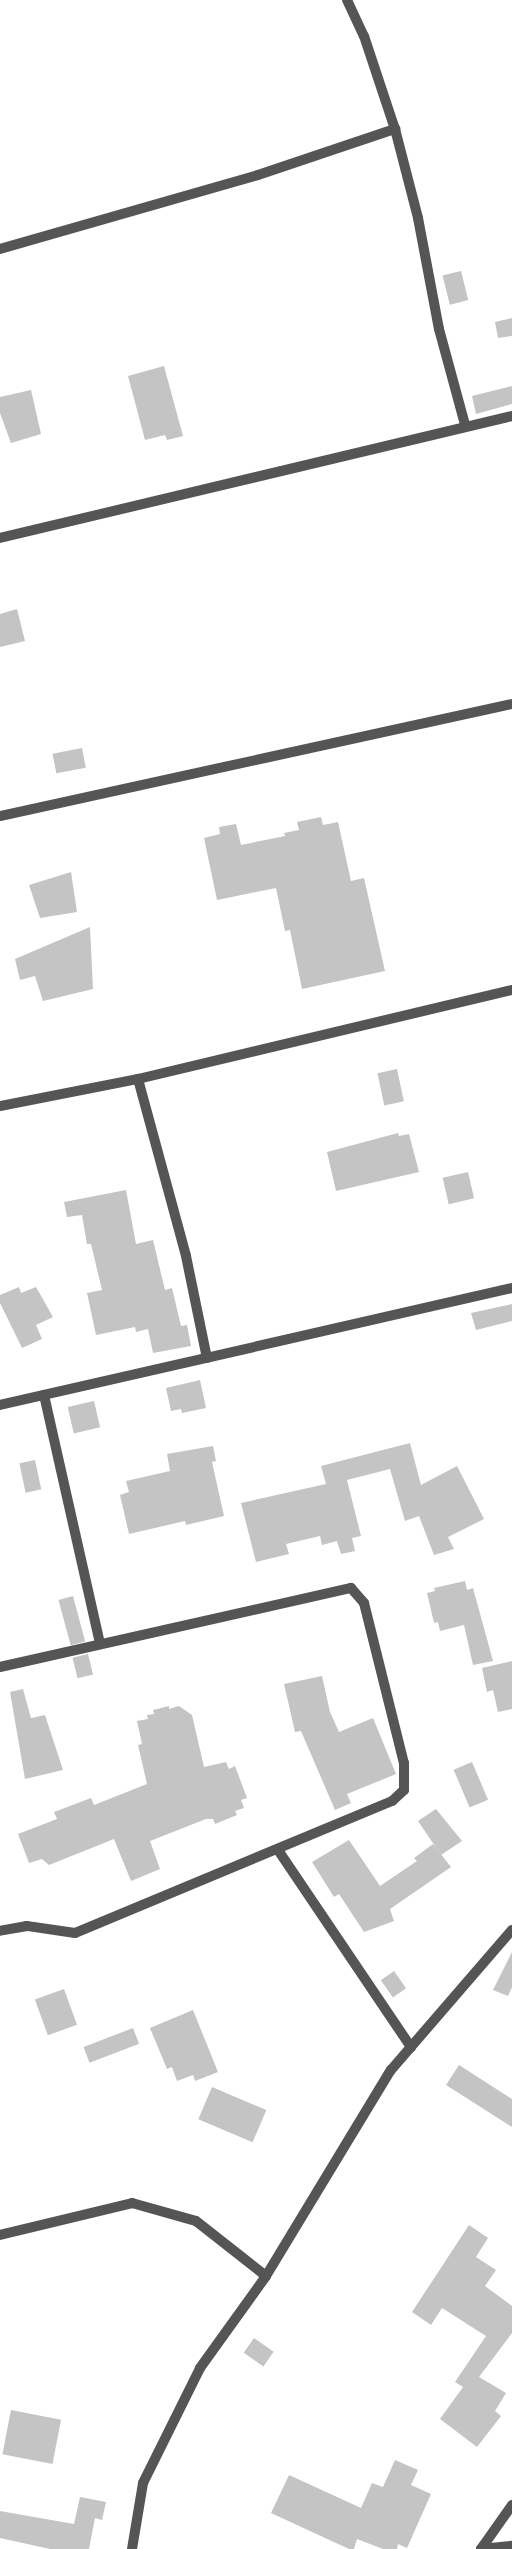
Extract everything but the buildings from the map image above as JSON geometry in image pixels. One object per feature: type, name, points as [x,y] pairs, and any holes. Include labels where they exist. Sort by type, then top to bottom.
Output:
[{"type":"street","points":[[347,0],[364,36],[395,129],[418,218],[438,329],[464,425]]},
{"type":"street","points":[[0,249],[258,175],[395,129]]},
{"type":"street","points":[[0,538],[464,425],[512,416]]},
{"type":"street","points":[[0,816],[512,704]]},
{"type":"street","points":[[0,1106],[138,1079],[512,990]]},
{"type":"street","points":[[138,1079],[186,1256],[207,1358]]},
{"type":"street","points":[[0,1405],[512,1288]]},
{"type":"street","points":[[44,1395],[100,1644]]},
{"type":"street","points":[[0,1667],[351,1588],[364,1603],[404,1762],[404,1790],[392,1801],[278,1850],[75,1933],[27,1926],[0,1931]]},
{"type":"street","points":[[278,1850],[411,2048]]},
{"type":"street","points":[[132,2549],[143,2483],[200,2368],[266,2276],[391,2070],[512,1930]]},
{"type":"street","points":[[0,2235],[132,2203],[196,2221],[266,2276]]},
{"type":"street","points":[[481,2549],[512,2505]]},
{"type":"street","points":[[481,2549],[512,2546]]}]
